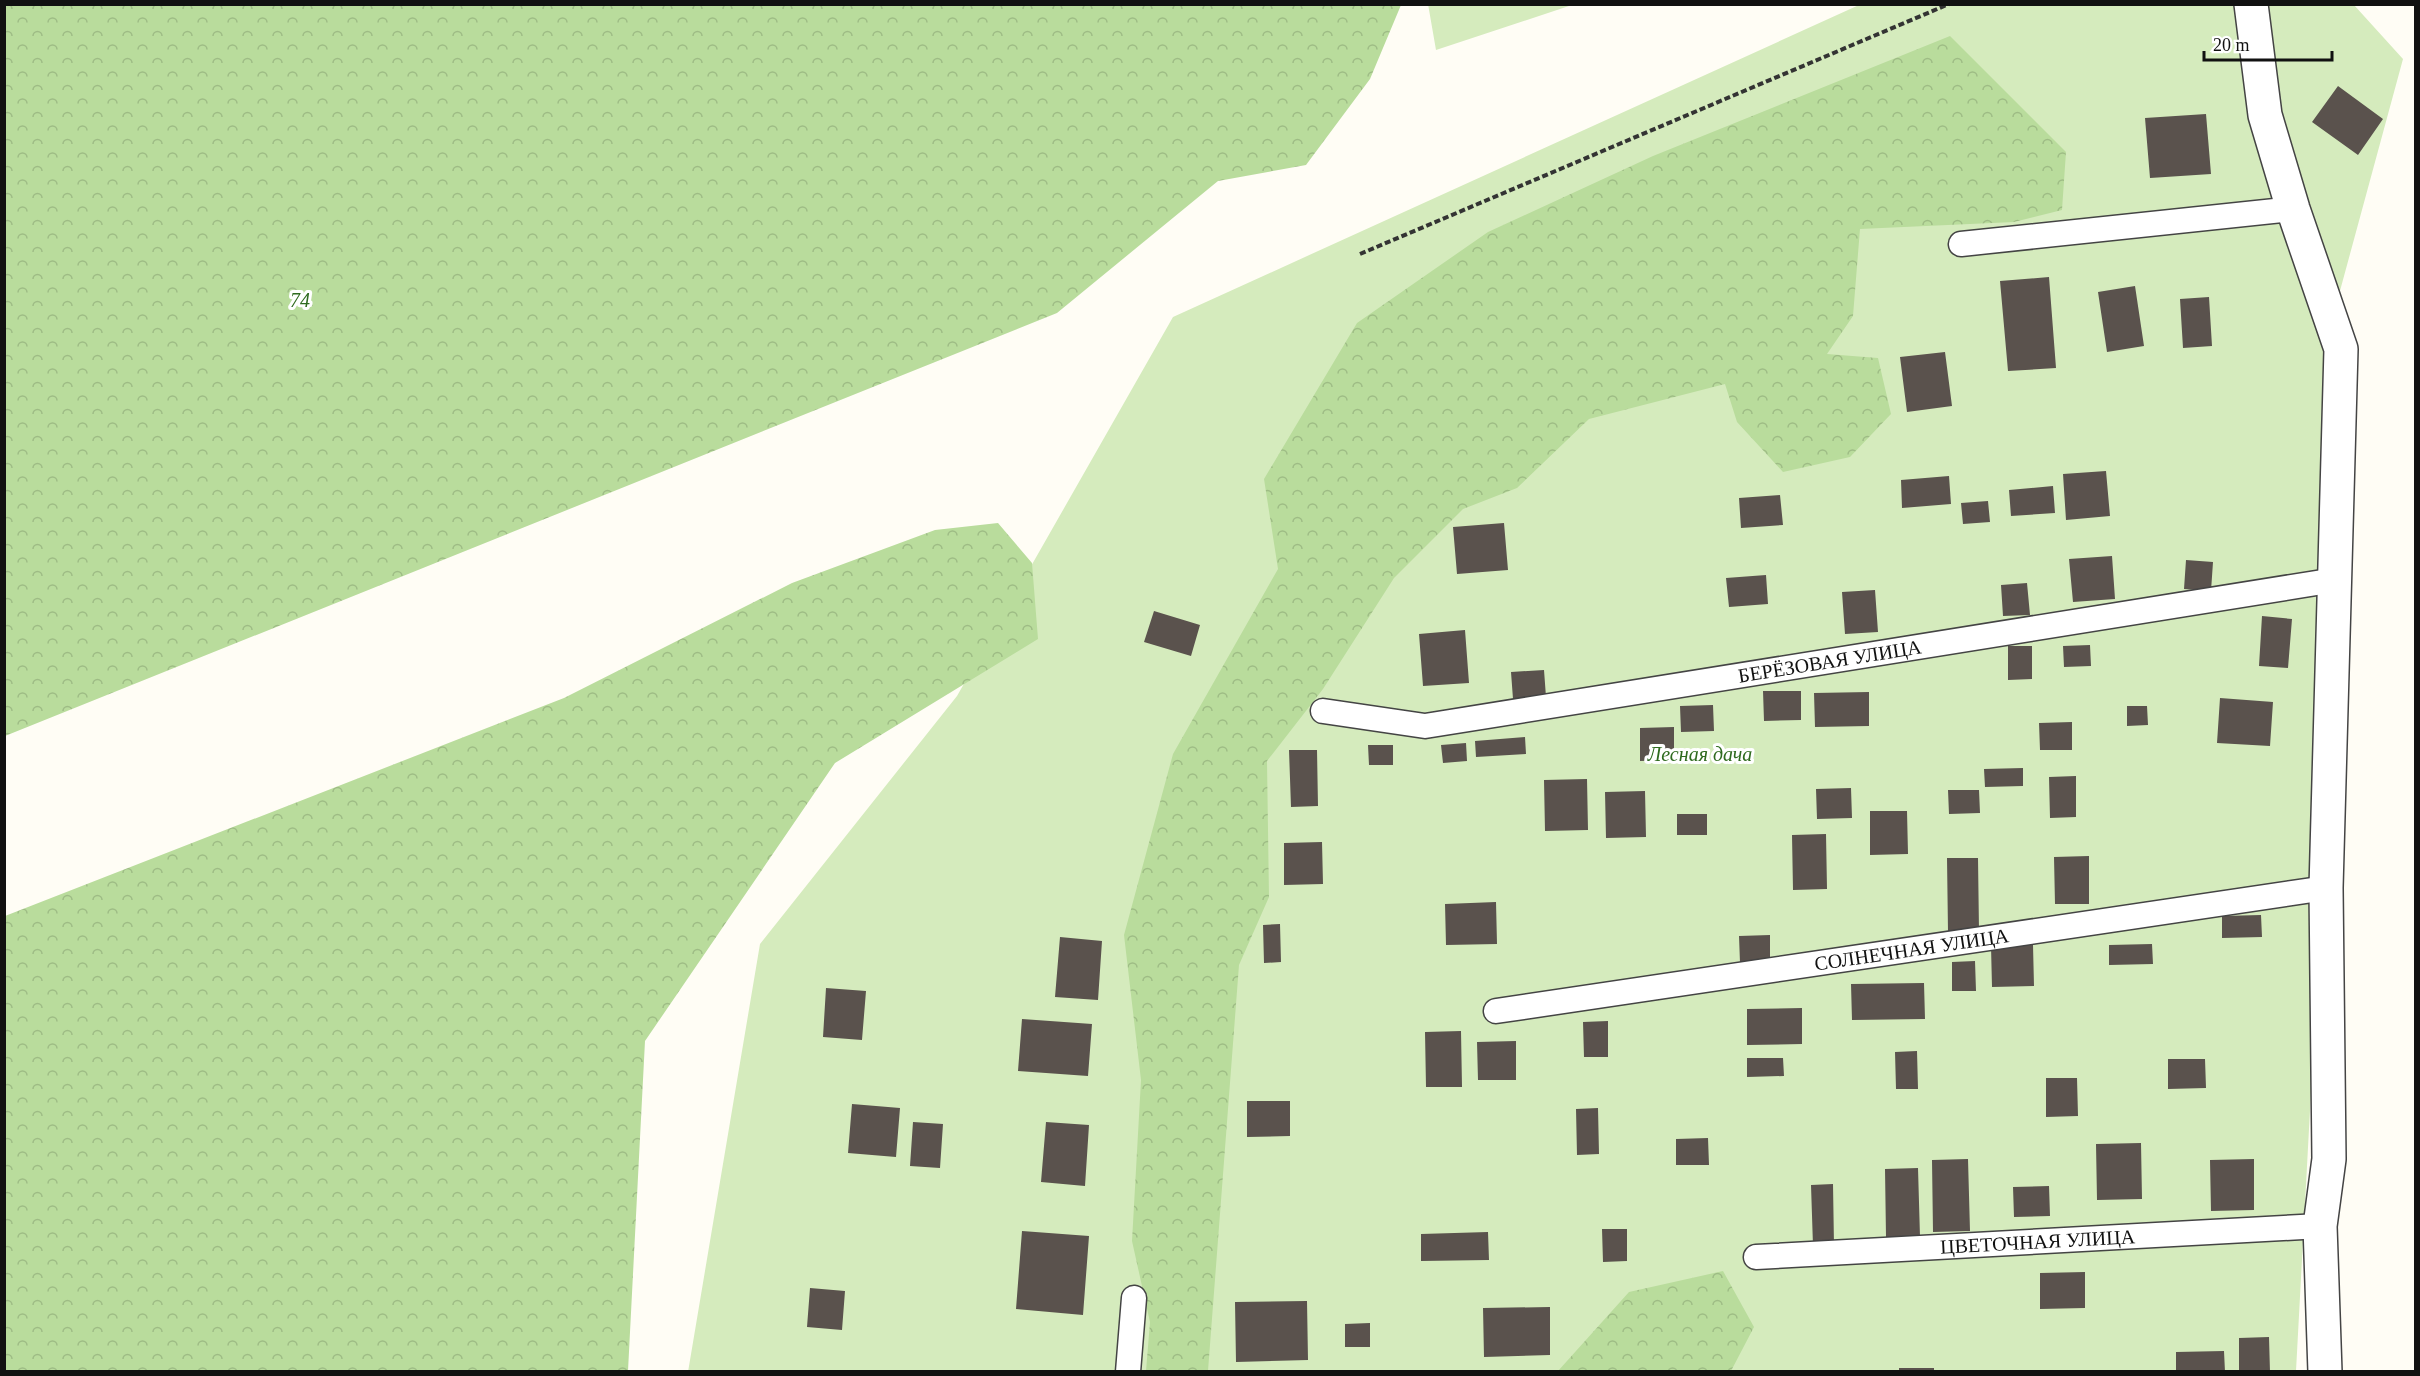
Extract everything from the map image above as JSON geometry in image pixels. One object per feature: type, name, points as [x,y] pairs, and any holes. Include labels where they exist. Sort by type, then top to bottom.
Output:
[{"type":"street","points":[[2251,4],[2265,115],[2293,209],[2341,349],[2326,888],[2329,1159],[2320,1226],[2325,1371]]},
{"type":"lane","points":[[1961,243],[2293,209]]},
{"type":"lane","name":"БЕРЁЗОВАЯ УЛИЦА","points":[[1323,711],[1425,726],[2336,580]]},
{"type":"lane","name":"СОЛНЕЧНАЯ УЛИЦА","points":[[1496,1011],[2326,888]]},
{"type":"lane","name":"ЦВЕТОЧНАЯ УЛИЦА","points":[[1756,1257],[2320,1226]]},
{"type":"lane","points":[[1128,1371],[1134,1298]]},
{"type":"path","points":[[1360,254],[1949,4]]},
{"type":"green space","name":"74","points":[[5,4],[1401,5],[1370,79],[1306,165],[1218,181],[1057,313],[5,736]]},
{"type":"green space","points":[[1428,4],[1572,4],[1572,5],[1436,50]]},
{"type":"green space","name":"Лесная дача","points":[[1859,5],[2354,5],[2403,59],[2325,346],[2312,1073],[2296,1371],[688,1372],[760,944],[957,696],[1173,317]]},
{"type":"green space","points":[[1950,36],[2066,152],[2062,210],[2014,222],[1860,229],[1853,316],[1827,354],[1878,358],[1891,414],[1850,457],[1783,472],[1737,422],[1725,384],[1589,419],[1517,488],[1463,509],[1394,578],[1323,689],[1267,761],[1269,897],[1239,965],[1208,1371],[1146,1371],[1150,1322],[1132,1241],[1141,1080],[1124,935],[1173,754],[1278,569],[1264,479],[1357,323],[1488,232],[1653,156]]},
{"type":"green space","points":[[998,523],[1032,563],[1038,639],[835,763],[645,1041],[628,1371],[5,1371],[5,916],[564,698],[792,583],[935,530]]},
{"type":"green space","points":[[1723,1271],[1754,1327],[1731,1371],[1558,1371],[1629,1292]]},
{"type":"building","points":[[2338,86],[2383,119],[2358,155],[2312,122]]},
{"type":"building","points":[[2206,114],[2211,174],[2150,178],[2145,118]]},
{"type":"building","points":[[2049,277],[2056,368],[2008,371],[2000,281]]},
{"type":"building","points":[[2135,286],[2144,346],[2107,352],[2098,292]]},
{"type":"building","points":[[2209,297],[2212,346],[2183,348],[2180,299]]},
{"type":"building","points":[[1945,352],[1952,406],[1907,412],[1900,357]]},
{"type":"building","points":[[2106,471],[2110,516],[2066,520],[2063,474]]},
{"type":"building","points":[[1949,476],[1951,504],[1902,508],[1901,480]]},
{"type":"building","points":[[2053,486],[2055,513],[2011,516],[2009,490]]},
{"type":"building","points":[[1780,495],[1783,525],[1741,528],[1739,498]]},
{"type":"building","points":[[1988,501],[1990,522],[1963,524],[1961,503]]},
{"type":"building","points":[[1504,523],[1508,570],[1457,574],[1453,527]]},
{"type":"building","points":[[2112,556],[2115,599],[2073,602],[2069,559]]},
{"type":"building","points":[[2186,560],[2213,562],[2211,591],[2184,589]]},
{"type":"building","points":[[1766,575],[1768,604],[1729,607],[1726,578]]},
{"type":"building","points":[[2027,583],[2030,615],[2003,616],[2001,585]]},
{"type":"building","points":[[1875,590],[1878,632],[1845,634],[1842,592]]},
{"type":"building","points":[[1154,611],[1200,625],[1191,656],[1144,642]]},
{"type":"building","points":[[2262,616],[2292,619],[2288,668],[2259,666]]},
{"type":"building","points":[[1465,630],[1469,683],[1423,686],[1419,634]]},
{"type":"building","points":[[2090,645],[2091,666],[2064,667],[2063,646]]},
{"type":"building","points":[[2008,646],[2032,646],[2032,679],[2008,680]]},
{"type":"building","points":[[1544,670],[1546,697],[1513,699],[1511,672]]},
{"type":"building","points":[[1763,691],[1801,691],[1801,720],[1764,721]]},
{"type":"building","points":[[1869,692],[1869,726],[1815,727],[1814,693]]},
{"type":"building","points":[[2220,698],[2273,702],[2270,746],[2217,743]]},
{"type":"building","points":[[1713,705],[1714,731],[1681,732],[1680,706]]},
{"type":"building","points":[[2127,706],[2147,706],[2148,725],[2127,726]]},
{"type":"building","points":[[2072,722],[2072,750],[2040,750],[2039,723]]},
{"type":"building","points":[[1674,727],[1674,760],[1640,761],[1640,728]]},
{"type":"building","points":[[1525,737],[1526,754],[1476,757],[1475,741]]},
{"type":"building","points":[[1466,743],[1467,761],[1443,763],[1441,745]]},
{"type":"building","points":[[1368,745],[1393,745],[1393,765],[1369,765]]},
{"type":"building","points":[[1289,750],[1317,750],[1318,806],[1291,807]]},
{"type":"building","points":[[2023,768],[2023,786],[1985,787],[1984,769]]},
{"type":"building","points":[[2076,776],[2076,817],[2050,818],[2049,777]]},
{"type":"building","points":[[1587,779],[1588,830],[1545,831],[1544,780]]},
{"type":"building","points":[[1851,788],[1852,818],[1817,819],[1816,789]]},
{"type":"building","points":[[1948,790],[1979,790],[1980,813],[1949,814]]},
{"type":"building","points":[[1645,791],[1646,837],[1606,838],[1605,792]]},
{"type":"building","points":[[1870,811],[1907,811],[1908,854],[1870,855]]},
{"type":"building","points":[[1677,814],[1707,814],[1707,835],[1677,835]]},
{"type":"building","points":[[1826,834],[1827,889],[1793,890],[1792,835]]},
{"type":"building","points":[[1322,842],[1323,884],[1284,885],[1284,843]]},
{"type":"building","points":[[2089,856],[2089,904],[2055,904],[2054,857]]},
{"type":"building","points":[[1947,858],[1978,858],[1979,931],[1948,932]]},
{"type":"building","points":[[1496,902],[1497,944],[1446,945],[1445,904]]},
{"type":"building","points":[[2261,915],[2262,937],[2222,938],[2222,916]]},
{"type":"building","points":[[1280,924],[1281,962],[1264,963],[1263,925]]},
{"type":"building","points":[[1770,935],[1770,963],[1740,963],[1739,936]]},
{"type":"building","points":[[1060,937],[1102,941],[1098,1000],[1055,997]]},
{"type":"building","points":[[2152,944],[2153,964],[2109,965],[2109,945]]},
{"type":"building","points":[[2033,945],[2034,986],[1992,987],[1991,946]]},
{"type":"building","points":[[1975,961],[1976,991],[1952,991],[1952,962]]},
{"type":"building","points":[[1924,983],[1925,1019],[1852,1020],[1851,984]]},
{"type":"building","points":[[826,988],[866,991],[862,1040],[823,1037]]},
{"type":"building","points":[[1802,1008],[1802,1044],[1747,1045],[1747,1009]]},
{"type":"building","points":[[1022,1019],[1092,1024],[1088,1076],[1018,1071]]},
{"type":"building","points":[[1608,1021],[1608,1057],[1584,1057],[1583,1022]]},
{"type":"building","points":[[1461,1031],[1462,1087],[1426,1087],[1425,1032]]},
{"type":"building","points":[[1516,1041],[1516,1080],[1478,1080],[1477,1042]]},
{"type":"building","points":[[1917,1051],[1918,1089],[1896,1089],[1895,1052]]},
{"type":"building","points":[[1747,1058],[1783,1058],[1784,1076],[1747,1077]]},
{"type":"building","points":[[2168,1059],[2205,1059],[2206,1088],[2168,1089]]},
{"type":"building","points":[[2046,1078],[2077,1078],[2078,1116],[2046,1117]]},
{"type":"building","points":[[1247,1101],[1290,1101],[1290,1136],[1247,1137]]},
{"type":"building","points":[[852,1104],[900,1108],[896,1157],[848,1153]]},
{"type":"building","points":[[1598,1108],[1599,1154],[1577,1155],[1576,1109]]},
{"type":"building","points":[[913,1122],[943,1124],[940,1168],[910,1166]]},
{"type":"building","points":[[1046,1122],[1089,1125],[1085,1186],[1041,1182]]},
{"type":"building","points":[[1708,1138],[1709,1165],[1676,1165],[1676,1139]]},
{"type":"building","points":[[2141,1143],[2142,1199],[2097,1200],[2096,1144]]},
{"type":"building","points":[[1968,1159],[1970,1231],[1933,1232],[1932,1160]]},
{"type":"building","points":[[2254,1159],[2254,1210],[2211,1211],[2210,1160]]},
{"type":"building","points":[[1918,1168],[1920,1237],[1886,1237],[1885,1169]]},
{"type":"building","points":[[1833,1184],[1834,1246],[1813,1246],[1811,1185]]},
{"type":"building","points":[[2049,1186],[2050,1216],[2014,1217],[2013,1187]]},
{"type":"building","points":[[1602,1229],[1627,1229],[1627,1261],[1603,1262]]},
{"type":"building","points":[[1022,1231],[1089,1236],[1083,1315],[1016,1309]]},
{"type":"building","points":[[1488,1232],[1489,1260],[1421,1261],[1421,1234]]},
{"type":"building","points":[[2085,1272],[2085,1308],[2040,1309],[2040,1273]]},
{"type":"building","points":[[810,1288],[845,1291],[842,1330],[807,1327]]},
{"type":"building","points":[[1307,1301],[1308,1360],[1236,1362],[1235,1302]]},
{"type":"building","points":[[1550,1307],[1550,1355],[1484,1357],[1483,1308]]},
{"type":"building","points":[[1370,1323],[1370,1347],[1345,1347],[1345,1324]]},
{"type":"building","points":[[2269,1337],[2270,1372],[2239,1372],[2239,1338]]},
{"type":"building","points":[[2224,1351],[2225,1372],[2176,1372],[2176,1352]]},
{"type":"building","points":[[1899,1368],[1934,1368],[1934,1372],[1899,1372]]}]
